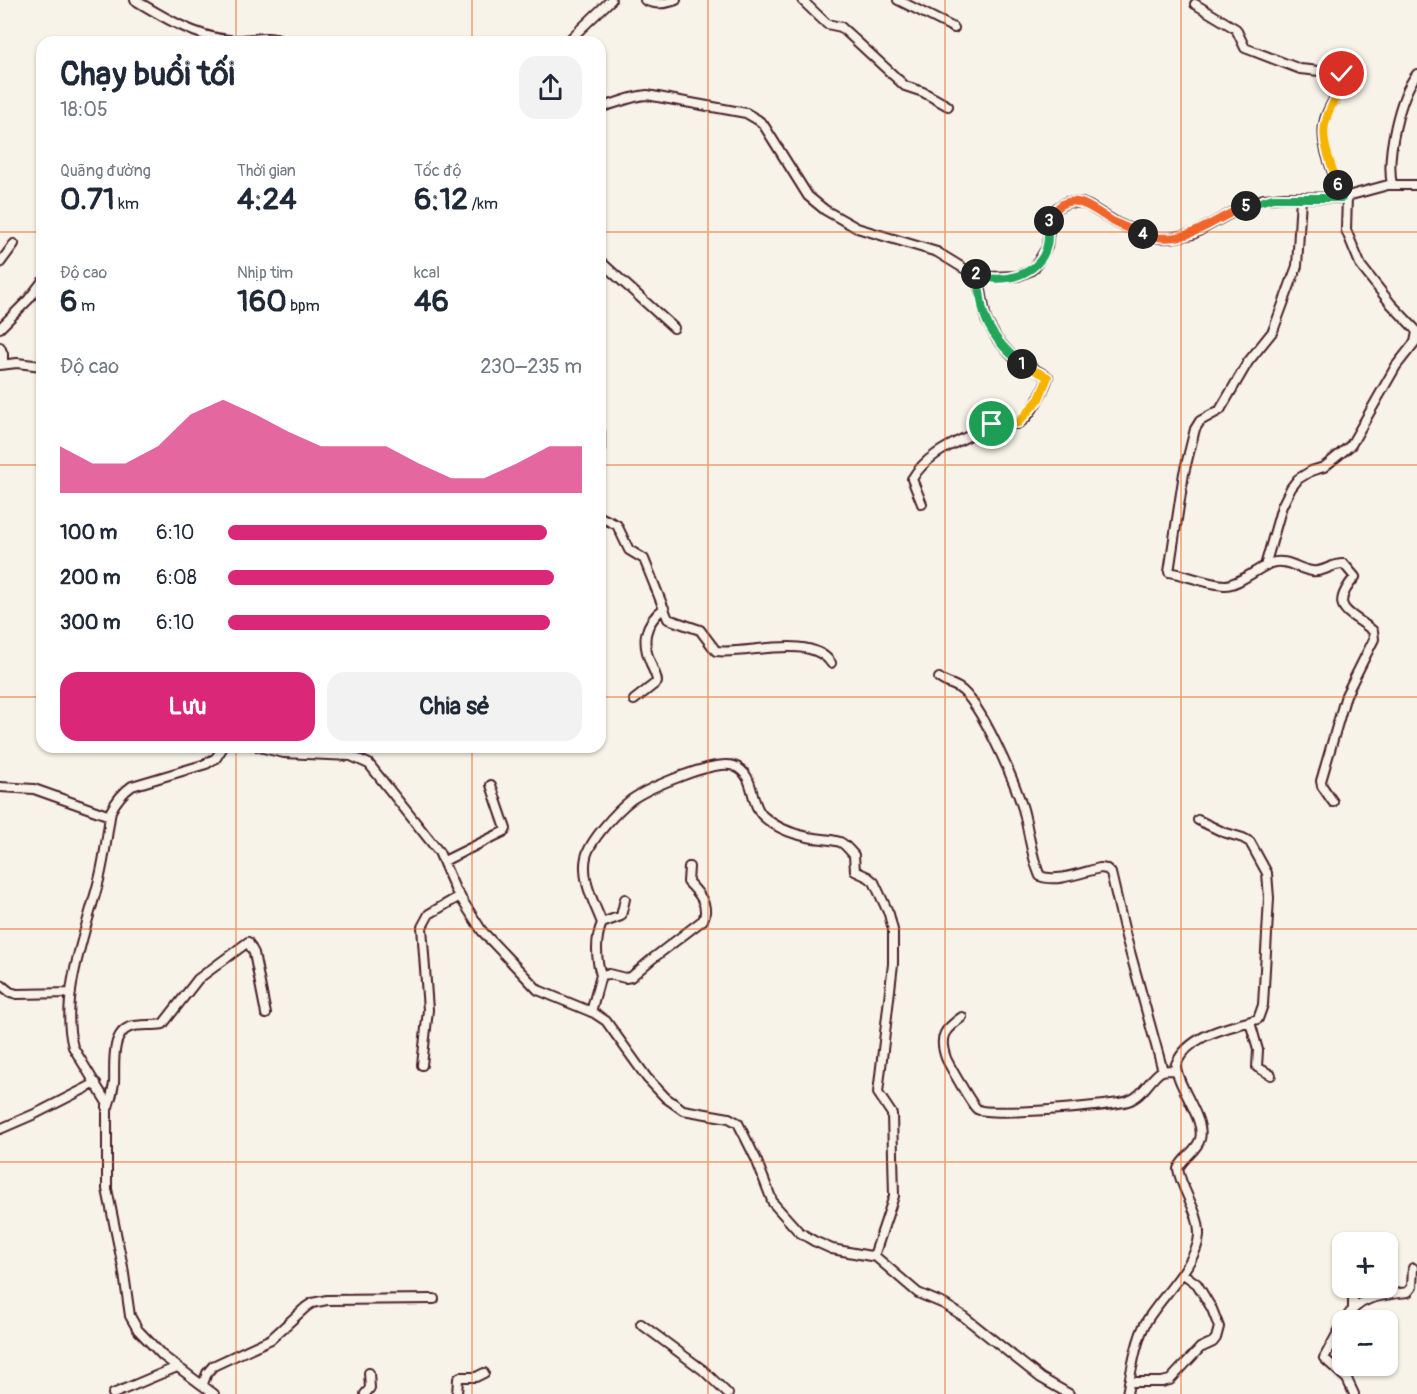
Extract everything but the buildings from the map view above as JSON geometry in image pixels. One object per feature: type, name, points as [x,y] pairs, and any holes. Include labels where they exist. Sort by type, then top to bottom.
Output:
[{"type":"street","points":[[135,0],[181,25],[212,36]]},
{"type":"street","points":[[573,36],[611,0]]},
{"type":"street","points":[[645,0],[655,4],[676,0]]},
{"type":"street","points":[[802,0],[827,24],[841,27],[905,86],[923,92],[948,106]]},
{"type":"street","points":[[898,0],[954,28]]},
{"type":"street","points":[[1195,4],[1236,29],[1245,48],[1300,69],[1339,73],[1344,76],[1346,81],[1327,115],[1324,128],[1328,159],[1345,197],[1346,230],[1361,266],[1397,311],[1414,328],[1417,337],[1396,366],[1351,445],[1324,467],[1311,471],[1298,479],[1291,488],[1282,506],[1265,566]]},
{"type":"street","points":[[1392,184],[1391,156],[1398,122],[1405,94],[1417,74]]},
{"type":"street","points":[[606,106],[647,95],[746,113],[762,124],[802,188],[817,204],[857,228],[937,252],[986,278],[1005,278],[1030,271],[1047,247],[1048,226],[1055,211],[1067,202],[1082,203],[1142,234],[1170,238],[1193,234],[1256,201],[1273,198],[1345,197],[1392,184],[1417,185]]},
{"type":"street","points":[[1301,198],[1296,266],[1273,331],[1248,362],[1220,410],[1200,421],[1195,429],[1184,473],[1169,572],[1224,585],[1271,563],[1287,562],[1318,571],[1344,564],[1355,578],[1341,599],[1343,607],[1368,627],[1374,639],[1346,695],[1322,781],[1322,786],[1333,802]]},
{"type":"street","points":[[0,263],[14,244]]},
{"type":"street","points":[[606,266],[674,328]]},
{"type":"street","points":[[922,504],[912,479],[927,462],[944,449],[992,424],[998,422],[1015,424],[1022,420],[1039,399],[1048,377],[1013,357],[997,339],[984,314],[981,290],[973,273]]},
{"type":"street","points":[[0,328],[36,290]]},
{"type":"street","points":[[0,347],[3,354],[1,364],[36,365]]},
{"type":"street","points":[[606,520],[617,525],[629,550],[644,559],[668,619],[700,630],[716,651],[798,647],[817,651],[827,657],[831,663]]},
{"type":"street","points":[[634,700],[657,682],[644,639],[651,621],[664,609]]},
{"type":"street","points":[[939,678],[948,685],[960,688],[984,720],[1019,798],[1041,876],[1057,877],[1100,868],[1107,869],[1111,873],[1163,1071]]},
{"type":"street","points":[[108,1108],[105,1097],[75,1052],[71,1039],[71,993],[103,866],[110,816],[119,797],[132,786],[206,764],[216,758],[219,753]]},
{"type":"street","points":[[284,753],[351,756],[369,764],[428,837],[444,861],[460,896],[482,931],[535,988],[591,1012],[612,1027],[646,1078],[677,1106],[699,1113],[729,1118],[738,1123],[756,1159],[773,1203],[799,1232],[832,1249],[874,1256],[918,1293],[944,1304],[963,1316],[1041,1378],[1069,1394]]},
{"type":"street","points":[[591,1012],[601,975],[597,960],[602,923],[586,876],[586,855],[616,814],[632,799],[678,777],[702,769],[735,766],[747,777],[758,810],[766,818],[793,833],[842,843],[854,855],[855,871],[874,882],[889,914],[893,930],[893,964],[878,1093],[892,1114],[894,1196],[874,1256]]},
{"type":"street","points":[[444,861],[506,829],[491,785]]},
{"type":"street","points":[[0,786],[34,789],[110,816]]},
{"type":"street","points":[[1127,1394],[1146,1323],[1182,1273],[1196,1249],[1199,1233],[1196,1218],[1178,1169],[1181,1162],[1198,1143],[1200,1135],[1189,1098],[1176,1070],[1176,1064],[1184,1053],[1203,1037],[1258,1019],[1263,1005],[1269,898],[1267,873],[1250,842],[1198,820]]},
{"type":"street","points":[[601,975],[631,977],[652,958],[703,920],[705,907],[700,894],[688,882],[689,867]]},
{"type":"street","points":[[422,1065],[428,1010],[422,927],[429,914],[460,896]]},
{"type":"street","points":[[602,923],[621,916],[625,899]]},
{"type":"street","points":[[214,1394],[203,1384],[177,1368],[144,1337],[130,1316],[123,1267],[107,1189],[108,1108],[114,1083],[116,1046],[120,1034],[130,1027],[160,1025],[166,1022],[198,979],[248,942],[254,953],[266,1014]]},
{"type":"street","points":[[0,984],[10,992],[17,994],[71,993]]},
{"type":"street","points":[[962,1017],[947,1029],[942,1040],[942,1047],[947,1062],[974,1106],[981,1111],[1026,1111],[1119,1103],[1134,1098],[1163,1071],[1176,1070]]},
{"type":"street","points":[[1250,1022],[1258,1050],[1257,1067],[1271,1075]]},
{"type":"street","points":[[0,1129],[96,1083]]},
{"type":"street","points":[[1398,1293],[1408,1292],[1412,1287],[1413,1268]]},
{"type":"street","points":[[1130,1382],[1170,1380],[1200,1348],[1213,1342],[1216,1338],[1219,1327],[1212,1309],[1197,1284],[1182,1273]]},
{"type":"street","points":[[1351,1310],[1353,1298]]},
{"type":"street","points":[[1353,1307],[1372,1298]]},
{"type":"street","points":[[203,1384],[207,1373],[213,1366],[271,1339],[312,1303],[327,1300],[434,1299]]},
{"type":"street","points":[[641,1324],[703,1370],[728,1394]]},
{"type":"street","points":[[1332,1343],[1324,1358],[1332,1365]]},
{"type":"street","points":[[113,1394],[177,1368]]},
{"type":"street","points":[[365,1394],[370,1388],[369,1373]]},
{"type":"street","points":[[457,1394],[460,1377],[476,1377],[484,1373]]},
{"type":"street","points":[[1344,1376],[1354,1394]]},
{"type":"route","points":[[992,424],[998,422],[1015,424],[1022,420],[1039,399],[1048,377],[1013,357],[997,339],[986,320],[981,290],[973,273],[986,278],[1005,278],[1030,271],[1047,247],[1050,220],[1057,208],[1067,202],[1082,203],[1142,234],[1170,238],[1193,234],[1242,207],[1264,199],[1342,198],[1328,159],[1324,135],[1327,115],[1346,81],[1342,74]]}]
